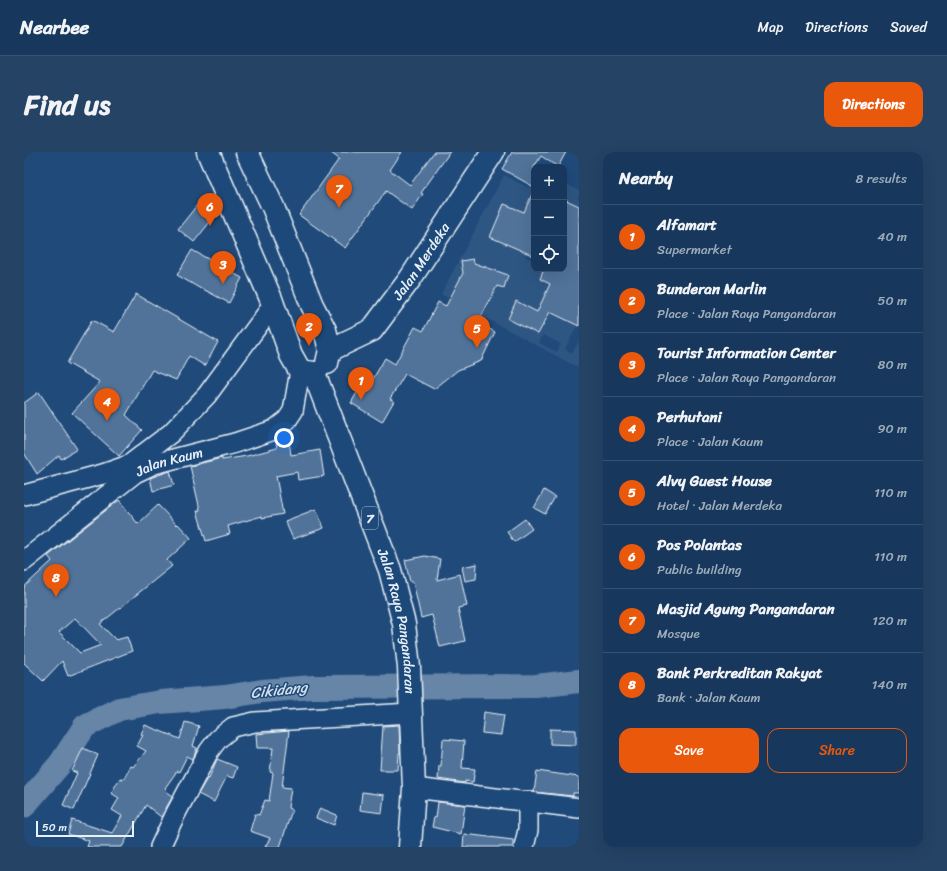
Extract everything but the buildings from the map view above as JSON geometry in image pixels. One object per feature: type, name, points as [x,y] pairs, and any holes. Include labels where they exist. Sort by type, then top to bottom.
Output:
[{"type":"highway","name":"Jalan Raya Pangandaran","points":[[208,152],[273,305],[291,356],[307,372],[390,570],[404,624],[409,667],[414,788],[410,847]]},
{"type":"highway","points":[[247,152],[273,207],[312,305],[325,330],[330,350],[327,363],[322,368],[307,372]]},
{"type":"highway","name":"Jalan Merdeka","points":[[330,350],[372,330],[410,279],[493,152]]},
{"type":"street","name":"Jalan Kaum","points":[[24,494],[103,474],[129,465],[171,433],[207,395],[273,305]]},
{"type":"street","name":"Jalan Kaum","points":[[24,561],[135,473],[154,464],[235,443],[274,430],[287,420],[293,411],[307,372]]},
{"type":"street","points":[[160,847],[209,751],[218,739],[233,727],[254,722],[411,707]]},
{"type":"street","points":[[414,788],[579,808]]},
{"type":"street","points":[[524,847],[528,830],[528,801]]},
{"type":"shaded area","points":[[504,175],[529,188],[531,184],[531,196],[526,207],[531,210],[531,216],[504,204],[490,237],[523,251],[531,242],[525,256],[531,259],[531,272],[543,272],[540,279],[579,296],[579,322],[565,349],[572,353],[579,341],[579,363],[577,367],[441,294]],"holes":[[[473,259],[477,284],[464,281],[461,261]],[[460,280],[491,296],[483,312],[452,295]],[[544,298],[566,319],[540,306]],[[516,301],[547,317],[538,334],[508,319]],[[543,335],[561,344],[557,352],[539,343]]]},
{"type":"shaded area","points":[[567,184],[578,190],[579,189],[579,195],[577,198],[579,199],[579,206],[567,200]]},
{"type":"waterway","name":"Cikidang","points":[[24,806],[60,764],[85,726],[119,709],[160,702],[225,697],[262,691],[313,687],[536,686],[579,681]]},
{"type":"place","name":"Masjid Agung Pangandaran","points":[[339,208]]},
{"type":"place","name":"Pos Polantas","points":[[210,226]]},
{"type":"place","name":"Tourist Information Center","points":[[223,284]]},
{"type":"place","name":"Bunderan Marlin","points":[[309,346]]},
{"type":"place","name":"Alvy Guest House","points":[[477,348]]},
{"type":"place","name":"Alfamart","points":[[361,400]]},
{"type":"place","name":"Perhutani","points":[[107,421]]},
{"type":"place","name":"Bank Perkreditan Rakyat","points":[[56,597]]}]
